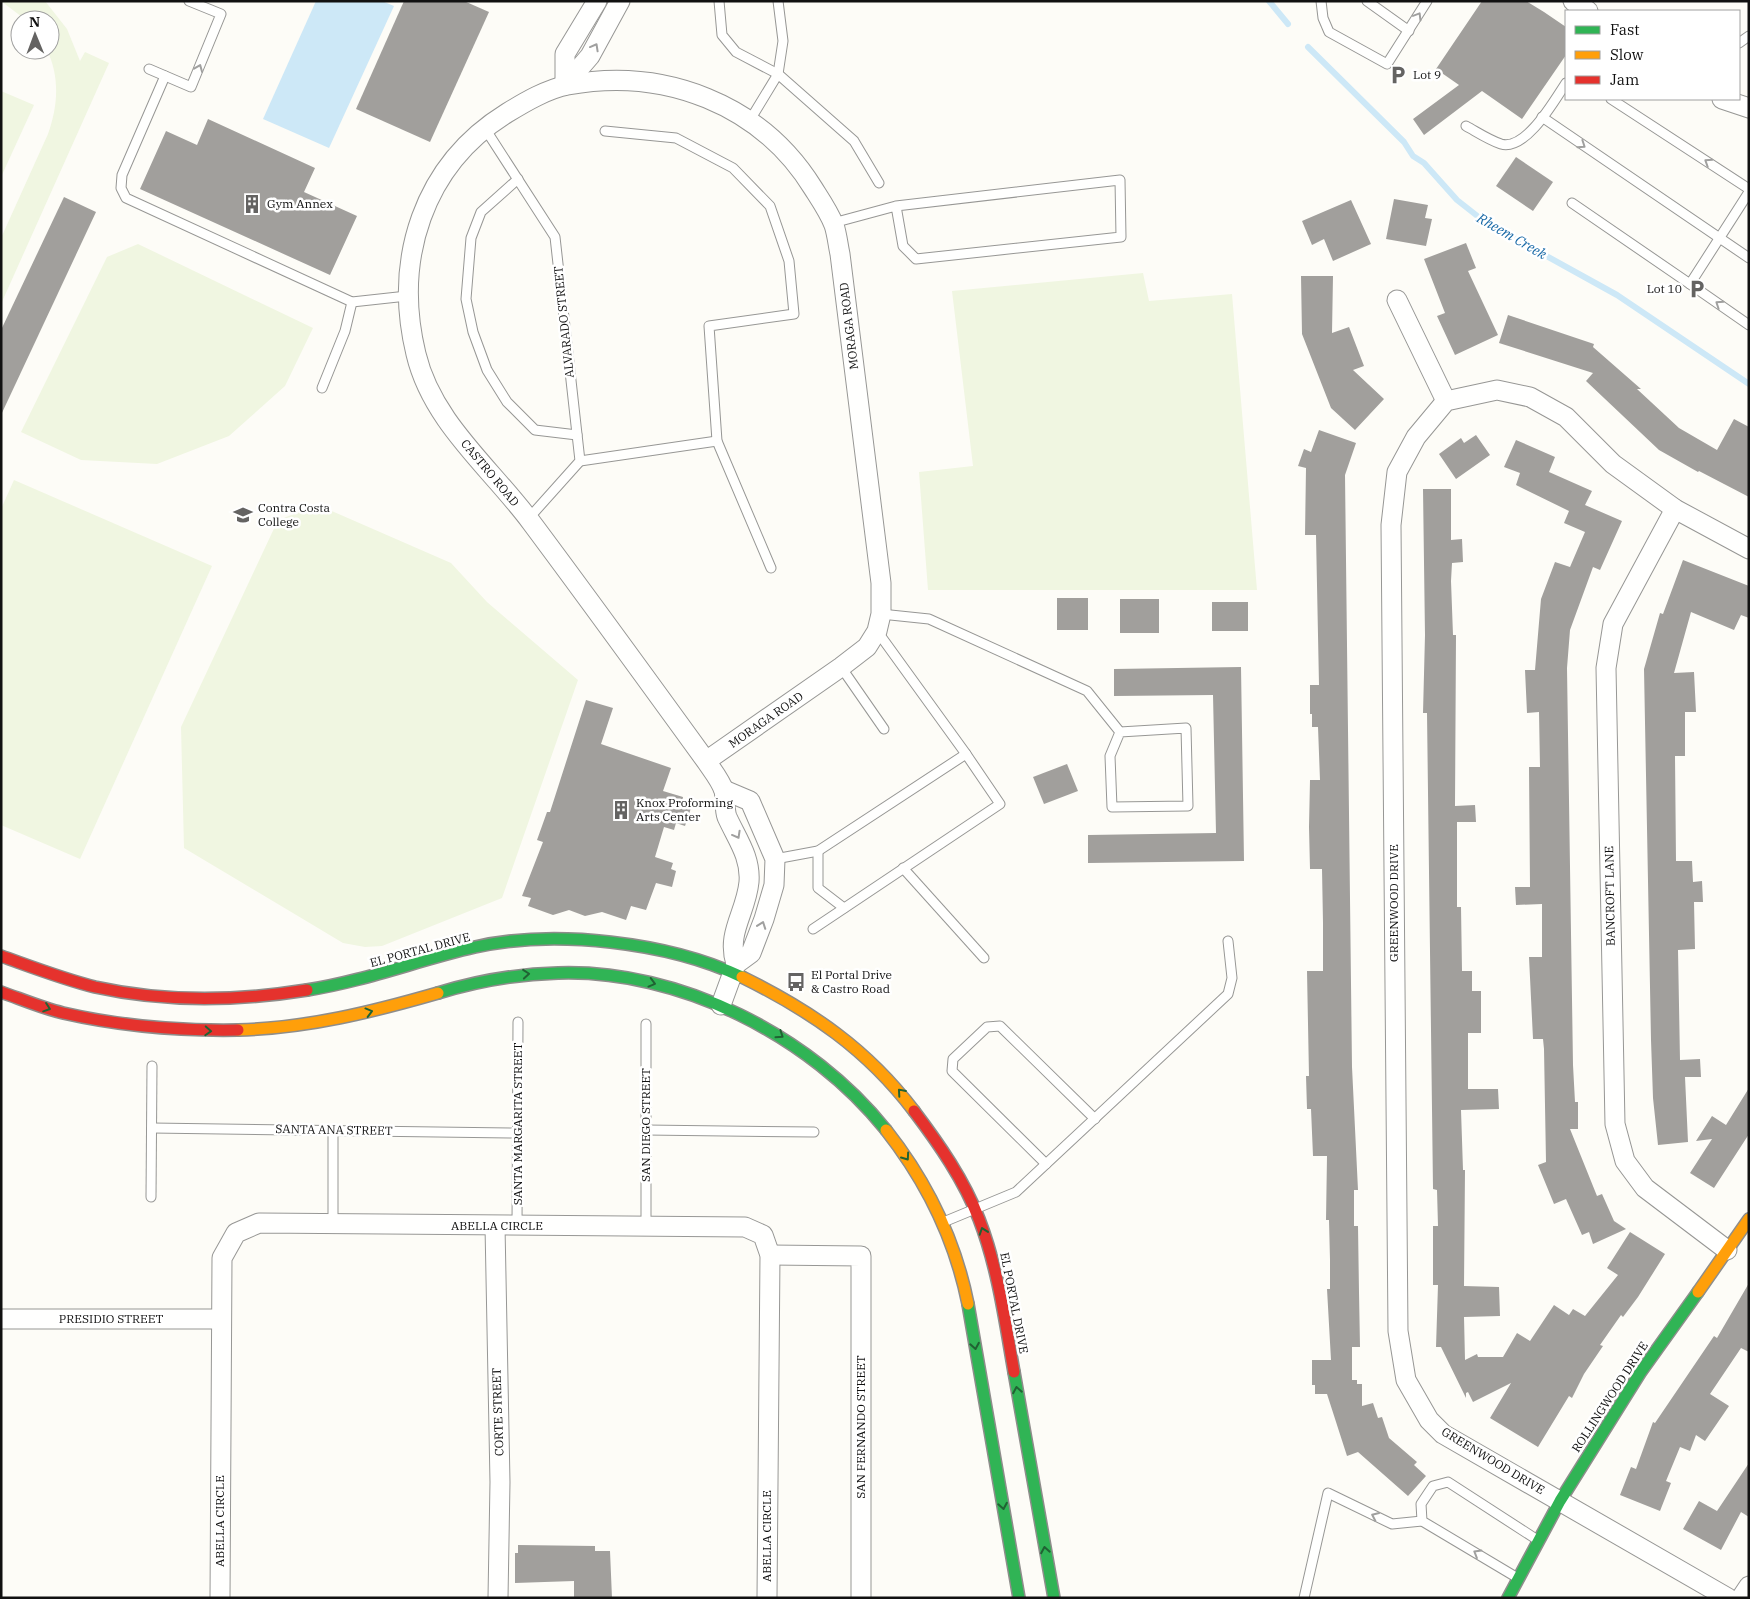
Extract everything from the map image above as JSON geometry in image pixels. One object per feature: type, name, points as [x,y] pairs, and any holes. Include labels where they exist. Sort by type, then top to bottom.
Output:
[{"type":"main road","name":"EL PORTAL DRIVE","points":[[1,956],[97,987],[179,997],[288,994],[360,980],[452,953],[514,941],[578,939],[635,944],[734,968],[820,1018],[853,1044],[888,1078],[916,1110],[944,1150],[976,1210],[992,1256],[999,1288],[1054,1598]]},
{"type":"main road","points":[[1,992],[59,1012],[144,1027],[217,1031],[310,1024],[363,1014],[490,980],[550,973],[604,975],[640,979],[689,993],[767,1026],[814,1058],[866,1105],[916,1172],[944,1222],[967,1298],[1019,1598]]},
{"type":"main road","name":"ROLLINGWOOD DRIVE","points":[[1508,1598],[1560,1501],[1640,1373],[1749,1219]]},
{"type":"street","points":[[565,85],[565,54],[598,1]]},
{"type":"street","points":[[565,85],[590,56],[620,1]]},
{"type":"street","points":[[1573,1],[1586,10]]},
{"type":"street","name":"MORAGA ROAD","points":[[484,127],[524,102],[565,85],[618,80],[667,84],[720,103],[750,120],[777,141],[803,171],[833,223],[840,254],[881,583],[879,622],[866,647],[842,667],[706,761]]},
{"type":"street","points":[[1725,100],[1749,108]]},
{"type":"street","name":"CASTRO ROAD","points":[[484,127],[448,164],[426,204],[410,251],[407,296],[416,356],[434,399],[461,440],[529,518],[706,761],[724,790],[726,815],[742,843],[748,861],[749,881],[745,903],[732,942],[734,968],[721,1005]]},
{"type":"street","points":[[1397,300],[1446,401],[1497,390],[1530,397],[1566,416],[1613,464],[1675,509],[1749,549]]},
{"type":"street","name":"GREENWOOD DRIVE","points":[[1446,401],[1416,437],[1397,472],[1391,524],[1398,1331],[1406,1380],[1429,1420],[1443,1434],[1728,1598]]},
{"type":"street","name":"BANCROFT LANE","points":[[1675,509],[1613,624],[1606,668],[1615,1124],[1625,1161],[1645,1188],[1727,1250]]},
{"type":"street","name":"CASTRO ROAD","points":[[724,790],[750,801],[775,859],[774,885],[764,919],[751,953],[734,968]]},
{"type":"street","name":"ABELLA CIRCLE","points":[[220,1598],[222,1258],[236,1233],[259,1224],[745,1227],[763,1234],[770,1255],[767,1598]]},
{"type":"street","name":"CORTE STREET","points":[[495,1226],[500,1482],[498,1598]]},
{"type":"street","name":"SAN FERNANDO STREET","points":[[770,1255],[861,1256],[861,1598]]},
{"type":"street","name":"PRESIDIO STREET","points":[[1,1320],[221,1319]]},
{"type":"street","points":[[1740,1598],[1749,1586]]},
{"type":"lane","points":[[149,69],[191,87],[221,14],[189,1]]},
{"type":"lane","points":[[718,1],[722,35],[736,52],[778,74],[854,141],[879,183]]},
{"type":"lane","points":[[750,120],[778,74],[782,41],[778,1]]},
{"type":"lane","points":[[1321,1],[1323,18],[1329,32],[1387,64],[1427,1]]},
{"type":"lane","points":[[1367,1],[1409,30]]},
{"type":"lane","points":[[165,76],[122,175],[121,188],[126,198],[352,302],[407,296]]},
{"type":"lane","points":[[1466,126],[1502,144],[1514,144],[1523,140],[1542,118],[1565,84]]},
{"type":"lane","points":[[1612,100],[1749,191],[1690,284]]},
{"type":"lane","points":[[1542,118],[1749,258]]},
{"type":"lane","name":"ALVARADO STREET","points":[[484,127],[555,237],[580,461]]},
{"type":"lane","points":[[605,131],[676,138],[733,168],[770,206],[788,261],[794,314],[709,326],[718,441],[771,568]]},
{"type":"lane","points":[[518,179],[481,212],[471,238],[466,299],[473,332],[486,370],[502,394],[535,430],[577,435]]},
{"type":"lane","points":[[833,223],[896,206],[1120,180],[1121,237],[916,259],[903,246],[896,206]]},
{"type":"lane","points":[[1572,203],[1749,324]]},
{"type":"lane","points":[[322,388],[345,331],[352,302]]},
{"type":"lane","points":[[529,518],[580,461],[718,441]]},
{"type":"lane","points":[[813,929],[1000,804],[879,622],[929,619],[1087,691],[1120,732]]},
{"type":"lane","points":[[842,667],[884,729]]},
{"type":"lane","points":[[1186,728],[1188,806],[1112,807],[1110,756],[1120,732],[1186,728]]},
{"type":"lane","points":[[775,859],[818,851],[966,754]]},
{"type":"lane","points":[[818,851],[818,888],[844,908]]},
{"type":"lane","points":[[904,868],[984,958]]},
{"type":"lane","points":[[944,1222],[1016,1192],[1228,994],[1232,978],[1228,940]]},
{"type":"lane","name":"SANTA MARGARITA STREET","points":[[517,1226],[518,1022]]},
{"type":"lane","name":"SAN DIEGO STREET","points":[[646,1024],[646,1227]]},
{"type":"lane","points":[[1046,1164],[952,1071],[953,1059],[987,1027],[1000,1026],[1095,1119]]},
{"type":"lane","points":[[151,1197],[152,1066]]},
{"type":"lane","name":"SANTA ANA STREET","points":[[152,1128],[516,1132]]},
{"type":"lane","points":[[333,1130],[333,1225]]},
{"type":"lane","points":[[646,1130],[814,1132]]},
{"type":"lane","points":[[1422,1521],[1421,1504],[1433,1486],[1448,1482],[1539,1541]]},
{"type":"lane","points":[[1304,1598],[1328,1494],[1392,1524],[1422,1521],[1519,1578]]},
{"type":"green space","points":[[1,1],[45,1],[52,10],[13,10]]},
{"type":"green space","points":[[60,20],[67,29],[80,61],[85,52],[109,63],[1,304],[1,238],[48,134],[56,102],[54,71],[51,60],[60,60]]},
{"type":"green space","points":[[1,91],[34,105],[1,177]]},
{"type":"green space","points":[[138,244],[313,328],[285,386],[229,436],[157,464],[81,460],[21,432],[107,257]]},
{"type":"green space","points":[[1143,273],[1149,301],[1232,294],[1257,590],[928,590],[919,472],[973,466],[952,291]]},
{"type":"green space","points":[[14,480],[212,566],[80,859],[1,825],[1,509]]},
{"type":"green space","points":[[318,505],[451,563],[487,602],[578,680],[502,898],[382,946],[365,947],[343,943],[184,848],[181,727],[278,520]]},
{"type":"water","points":[[316,1],[382,1],[394,6],[329,148],[263,119]]},
{"type":"building","points":[[404,1],[464,1],[489,12],[430,142],[356,109]]},
{"type":"building","points":[[1482,1],[1526,1],[1565,26],[1565,56],[1522,119],[1482,91],[1424,135],[1413,119],[1459,85],[1436,69]]},
{"type":"building","name":"Gym Annex","points":[[208,119],[315,168],[304,192],[357,216],[330,275],[140,189],[166,131],[197,145]]},
{"type":"building","points":[[1516,157],[1553,182],[1533,211],[1496,186]]},
{"type":"building","points":[[64,197],[96,212],[1,415],[1,330]]},
{"type":"building","points":[[1394,199],[1428,205],[1425,218],[1432,219],[1426,246],[1386,239]]},
{"type":"building","points":[[1351,200],[1371,244],[1333,261],[1324,239],[1312,245],[1302,221]]},
{"type":"building","points":[[1466,243],[1476,268],[1468,271],[1498,335],[1455,355],[1437,316],[1445,313],[1424,259]]},
{"type":"building","points":[[1301,276],[1333,276],[1332,333],[1349,327],[1364,366],[1353,370],[1384,399],[1355,430],[1331,408],[1302,334]]},
{"type":"building","points":[[1508,315],[1594,344],[1593,347],[1641,389],[1637,389],[1679,428],[1717,450],[1734,419],[1749,427],[1749,497],[1659,450],[1586,381],[1593,373],[1499,343]]},
{"type":"building","points":[[1319,430],[1356,443],[1345,475],[1352,1067],[1358,1190],[1354,1190],[1354,1226],[1358,1226],[1360,1347],[1352,1347],[1352,1380],[1357,1380],[1357,1384],[1362,1384],[1362,1406],[1373,1403],[1378,1418],[1382,1417],[1389,1438],[1417,1462],[1414,1465],[1426,1476],[1408,1496],[1358,1452],[1347,1456],[1327,1394],[1315,1394],[1315,1385],[1312,1385],[1312,1360],[1331,1360],[1327,1289],[1330,1289],[1330,1260],[1329,1220],[1326,1220],[1327,1156],[1313,1156],[1311,1109],[1307,1109],[1306,1076],[1309,1076],[1307,971],[1323,971],[1323,923],[1322,869],[1310,869],[1309,827],[1310,780],[1320,780],[1318,727],[1312,727],[1312,714],[1310,714],[1310,685],[1319,685],[1316,535],[1305,535],[1306,468],[1298,466],[1304,449],[1311,452]]},
{"type":"building","points":[[1476,435],[1490,455],[1456,479],[1439,454],[1461,438],[1464,443]]},
{"type":"building","points":[[1516,440],[1555,457],[1549,472],[1592,491],[1585,505],[1622,521],[1600,570],[1593,567],[1570,630],[1567,668],[1573,1065],[1575,1102],[1578,1102],[1578,1129],[1570,1129],[1597,1196],[1602,1194],[1614,1221],[1626,1229],[1593,1244],[1589,1232],[1582,1235],[1566,1199],[1554,1204],[1538,1165],[1546,1162],[1544,1049],[1543,1039],[1533,1039],[1529,957],[1542,957],[1542,904],[1516,905],[1515,887],[1530,887],[1529,767],[1540,767],[1539,712],[1527,713],[1525,670],[1535,670],[1541,599],[1555,562],[1570,567],[1585,532],[1564,523],[1569,511],[1516,485],[1520,473],[1504,467]]},
{"type":"building","points":[[1423,489],[1451,489],[1451,540],[1462,539],[1463,562],[1452,563],[1451,581],[1453,635],[1456,635],[1455,806],[1475,805],[1476,822],[1457,822],[1457,907],[1461,907],[1462,971],[1472,971],[1472,991],[1481,991],[1481,1033],[1468,1033],[1468,1089],[1498,1089],[1499,1109],[1461,1110],[1463,1170],[1465,1170],[1464,1286],[1499,1287],[1500,1316],[1464,1317],[1465,1360],[1477,1354],[1478,1357],[1503,1357],[1517,1333],[1530,1341],[1554,1305],[1569,1315],[1573,1309],[1585,1316],[1618,1275],[1607,1268],[1630,1232],[1665,1254],[1638,1297],[1623,1317],[1621,1315],[1600,1345],[1603,1346],[1584,1374],[1572,1398],[1569,1396],[1538,1447],[1490,1418],[1511,1383],[1473,1402],[1468,1392],[1466,1393],[1466,1398],[1441,1347],[1436,1347],[1438,1285],[1433,1285],[1433,1226],[1438,1226],[1437,1190],[1433,1189],[1427,713],[1423,713],[1425,635]]},
{"type":"building","points":[[1683,560],[1749,586],[1749,618],[1741,615],[1734,630],[1691,612],[1674,673],[1694,672],[1696,712],[1685,712],[1685,756],[1675,756],[1676,861],[1692,861],[1693,882],[1702,881],[1703,902],[1694,902],[1695,949],[1678,950],[1680,1060],[1700,1059],[1701,1077],[1685,1077],[1688,1142],[1658,1145],[1653,1098],[1651,1040],[1644,669],[1660,613],[1663,614]]},
{"type":"building","points":[[1057,598],[1088,598],[1088,630],[1057,630]]},
{"type":"building","points":[[1120,599],[1159,599],[1159,633],[1120,633]]},
{"type":"building","points":[[1212,602],[1248,602],[1248,631],[1212,631]]},
{"type":"building","points":[[1241,667],[1244,861],[1088,863],[1088,835],[1216,833],[1213,695],[1114,696],[1114,669]]},
{"type":"building","name":"Knox Proforming Arts Center","points":[[586,700],[613,708],[601,744],[671,768],[663,791],[683,797],[682,804],[691,808],[685,826],[676,823],[674,830],[664,827],[655,857],[673,863],[671,869],[676,871],[672,887],[656,883],[646,910],[631,906],[626,920],[602,912],[585,916],[569,910],[553,915],[528,906],[531,898],[522,896],[543,842],[537,840],[547,812],[550,812]]},
{"type":"building","points":[[1067,764],[1078,791],[1044,804],[1033,777]]},
{"type":"building","points":[[1749,1088],[1749,1134],[1714,1188],[1690,1173],[1712,1139],[1696,1141],[1712,1116],[1726,1125]]},
{"type":"building","points":[[1749,1283],[1749,1352],[1741,1348],[1710,1394],[1729,1406],[1705,1441],[1696,1435],[1690,1451],[1680,1447],[1666,1481],[1671,1483],[1660,1511],[1620,1495],[1631,1467],[1636,1469],[1653,1422],[1655,1423],[1714,1336],[1717,1338]]},
{"type":"building","points":[[1749,1463],[1749,1517],[1741,1512],[1721,1550],[1683,1529],[1699,1501],[1717,1511]]},
{"type":"building","points":[[518,1545],[595,1546],[595,1551],[610,1551],[612,1598],[574,1598],[574,1581],[515,1583],[515,1553],[518,1553]]},
{"type":"waterway","name":"Rheem Creek","points":[[1269,1],[1288,24]]},
{"type":"waterway","name":"Rheem Creek","points":[[1308,47],[1404,142],[1413,156],[1424,163],[1457,200],[1485,222],[1617,295],[1749,384]]},
{"type":"traffic: fast","points":[[307,990],[371,976],[475,947],[540,939],[575,939],[646,947],[713,965],[742,977]]},
{"type":"traffic: fast","points":[[438,993],[498,979],[558,973],[604,975],[650,983],[696,996],[740,1015],[781,1038],[820,1065],[855,1096],[886,1130]]},
{"type":"traffic: fast","points":[[1508,1598],[1560,1501],[1640,1373],[1698,1292]]},
{"type":"traffic: fast","points":[[968,1304],[1019,1598]]},
{"type":"traffic: fast","points":[[1014,1372],[1054,1598]]},
{"type":"traffic: slow","points":[[742,977],[814,1018],[857,1050],[896,1089],[914,1111]]},
{"type":"traffic: slow","points":[[238,1030],[290,1026],[340,1018],[438,993]]},
{"type":"traffic: slow","points":[[886,1130],[914,1170],[938,1212],[955,1257],[968,1304]]},
{"type":"traffic: slow","points":[[1698,1292],[1749,1219]]},
{"type":"traffic: jam","points":[[1,956],[83,984],[147,995],[228,998],[307,990]]},
{"type":"traffic: jam","points":[[1,992],[55,1011],[85,1018],[194,1030],[238,1030]]},
{"type":"traffic: jam","points":[[914,1111],[950,1163],[966,1190],[979,1219],[996,1275],[1014,1372]]},
{"type":"place","name":"Lot 9","points":[[1398,75]]},
{"type":"place","name":"Gym Annex","points":[[252,204]]},
{"type":"place","name":"Lot 10","points":[[1697,289]]},
{"type":"place","name":"Contra Costa College","points":[[243,515]]},
{"type":"place","name":"Knox Proforming Arts Center","points":[[621,810]]},
{"type":"place","name":"El Portal Drive & Castro Road","points":[[796,982]]}]
